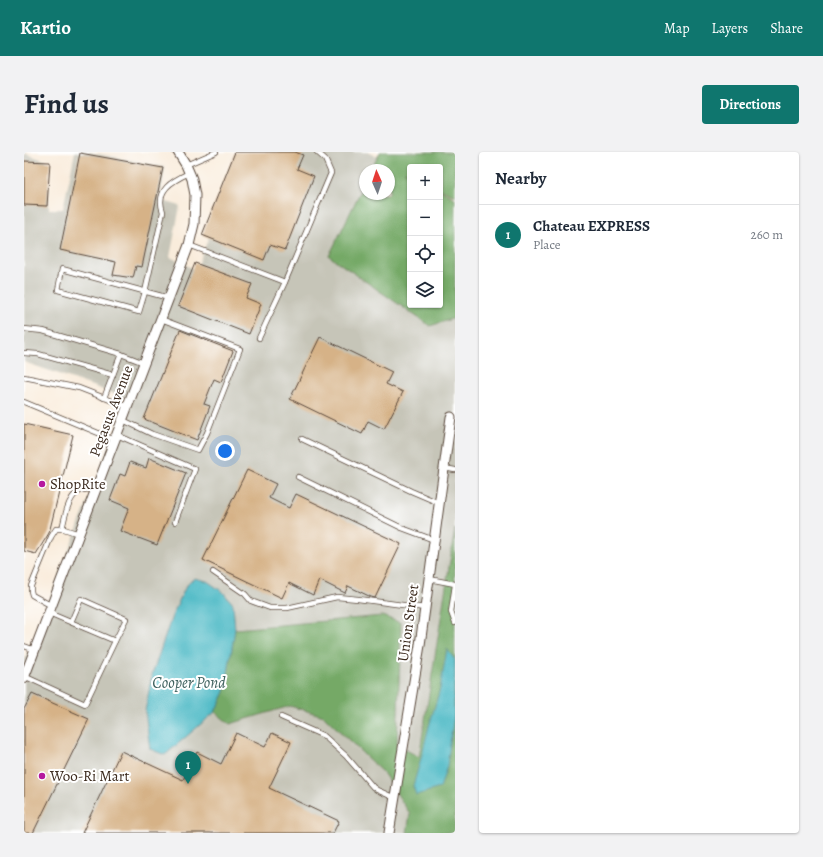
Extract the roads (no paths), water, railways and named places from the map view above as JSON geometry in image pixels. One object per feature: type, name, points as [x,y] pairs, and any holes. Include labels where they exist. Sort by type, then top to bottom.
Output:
[{"type":"street","name":"Pegasus Avenue","points":[[24,677],[190,245],[194,224],[195,196],[192,179],[178,152]]},
{"type":"street","name":"Union Street","points":[[389,833],[420,645],[444,468],[451,442],[453,413]]},
{"type":"lane","points":[[169,298],[145,292],[62,268],[58,290],[139,312],[145,292],[164,212],[160,203],[162,194],[170,184],[188,169],[216,152]]},
{"type":"lane","points":[[259,338],[285,282],[331,173],[325,159],[317,152]]},
{"type":"lane","points":[[190,245],[285,282]]},
{"type":"lane","points":[[123,420],[152,434],[198,450],[207,433],[240,349],[161,319]]},
{"type":"lane","points":[[24,329],[43,331],[121,354],[144,363]]},
{"type":"lane","points":[[24,352],[38,354],[113,375]]},
{"type":"lane","points":[[104,398],[121,354]]},
{"type":"lane","points":[[24,377],[79,388],[128,407]]},
{"type":"lane","points":[[24,402],[195,469],[176,522]]},
{"type":"lane","points":[[302,439],[410,491],[439,503]]},
{"type":"lane","points":[[444,468],[455,470]]},
{"type":"lane","points":[[298,477],[402,528],[434,540]]},
{"type":"lane","points":[[62,529],[70,500],[84,490],[96,490]]},
{"type":"lane","points":[[79,534],[62,529],[56,529],[51,537],[31,586],[32,595],[50,609],[71,622],[114,641]]},
{"type":"lane","points":[[213,572],[245,594],[251,601],[270,608],[287,608],[337,598],[358,599],[425,608]]},
{"type":"lane","points":[[429,579],[455,584],[451,612],[455,623]]},
{"type":"lane","points":[[24,677],[85,704],[114,641],[126,619],[81,599],[71,622]]},
{"type":"lane","points":[[24,646],[35,650]]},
{"type":"lane","points":[[281,717],[324,736],[346,756],[373,787],[394,798]]},
{"type":"water","name":"Cooper Pond","points":[[194,578],[207,581],[223,592],[233,604],[235,629],[225,692],[215,712],[165,755],[150,749],[145,711],[152,675],[172,616],[186,586]]},
{"type":"water","points":[[447,649],[455,660],[455,677],[454,715],[447,766],[440,788],[416,795],[413,786],[440,689]]},
{"type":"place","name":"ShopRite","points":[[42,484]]},
{"type":"place","name":"Woo-Ri Mart","points":[[42,776]]},
{"type":"place","name":"Chateau EXPRESS","points":[[188,784]]}]
